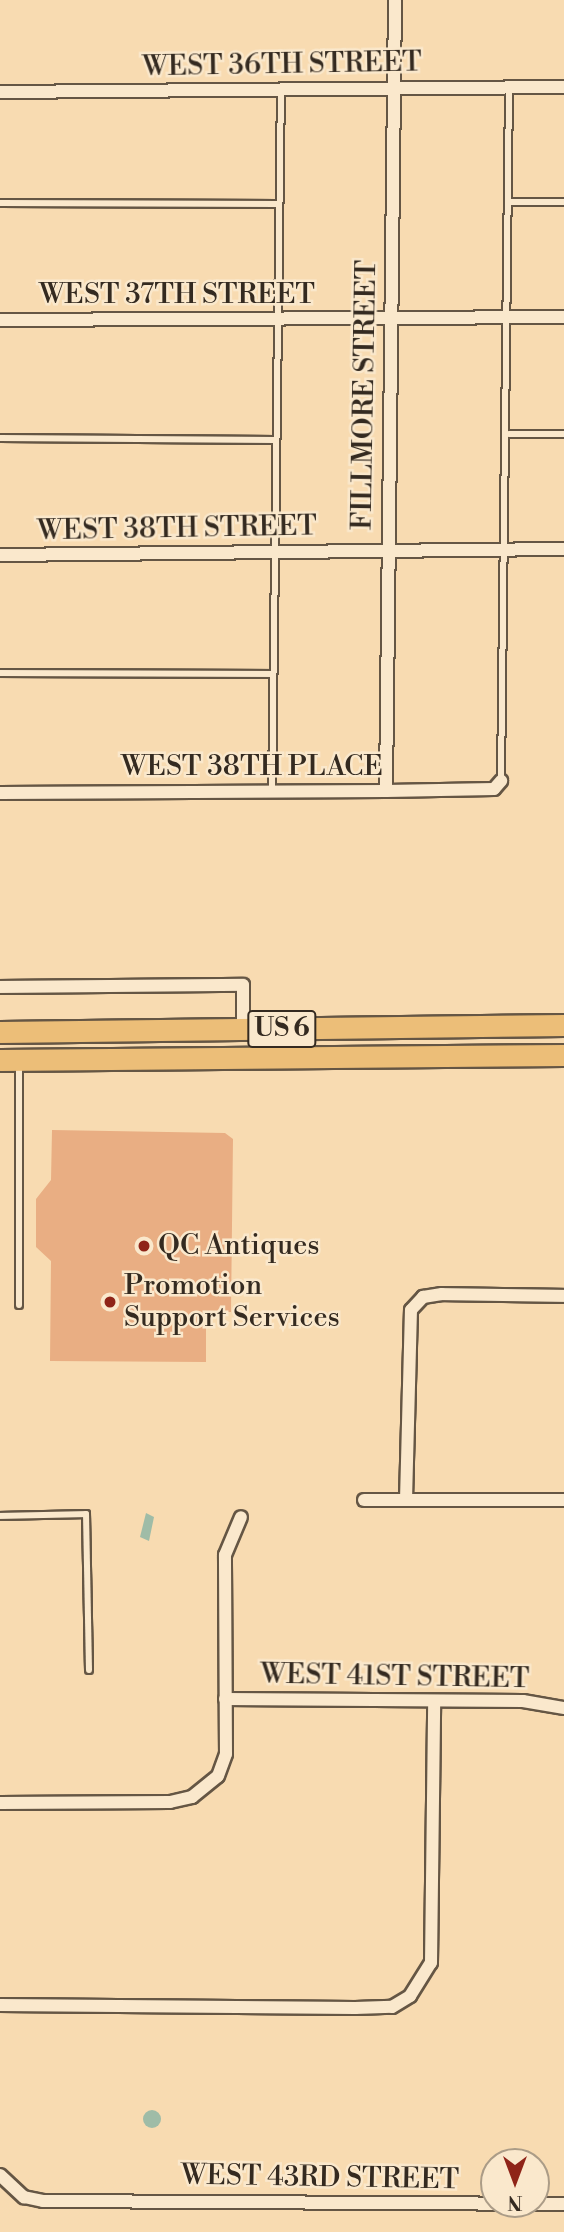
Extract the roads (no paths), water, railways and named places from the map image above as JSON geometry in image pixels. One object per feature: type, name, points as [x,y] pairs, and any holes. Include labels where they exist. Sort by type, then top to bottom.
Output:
[{"type":"main road","name":"US 6","points":[[0,1032],[564,1025]]},
{"type":"main road","name":"US 6","points":[[10,1060],[564,1055]]},
{"type":"street","name":"FILLMORE STREET","points":[[386,791],[395,0]]},
{"type":"street","name":"WEST 36TH STREET","points":[[0,92],[564,87]]},
{"type":"street","name":"WEST 37TH STREET","points":[[0,320],[564,317]]},
{"type":"street","name":"WEST 38TH STREET","points":[[0,555],[564,549]]},
{"type":"street","name":"WEST 38TH PLACE","points":[[0,793],[494,789],[501,781]]},
{"type":"street","points":[[0,987],[243,985],[243,1029]]},
{"type":"street","points":[[406,1500],[406,1329],[423,1297],[564,1296]]},
{"type":"street","points":[[364,1500],[564,1500]]},
{"type":"street","points":[[0,1803],[192,1797],[218,1776],[226,1754],[225,1555],[242,1517]]},
{"type":"street","name":"WEST 41ST STREET","points":[[225,1699],[523,1701],[564,1708]]},
{"type":"street","points":[[0,2005],[392,2007],[421,1984],[430,1962],[435,1702]]},
{"type":"street","name":"WEST 43RD STREET","points":[[0,2175],[24,2197],[43,2202],[116,2200],[564,2204]]},
{"type":"lane","points":[[501,781],[509,434],[509,88]]},
{"type":"lane","points":[[272,792],[281,90]]},
{"type":"lane","points":[[509,202],[564,202]]},
{"type":"lane","points":[[0,203],[278,204]]},
{"type":"lane","points":[[509,434],[564,434]]},
{"type":"lane","points":[[0,438],[275,440]]},
{"type":"lane","points":[[0,673],[273,674]]},
{"type":"lane","points":[[10,1060],[19,1304]]},
{"type":"lane","points":[[0,1516],[86,1514],[89,1670]]},
{"type":"place","name":"QC Antiques","points":[[144,1246]]},
{"type":"place","name":"Promotion Support Services","points":[[110,1302]]}]
